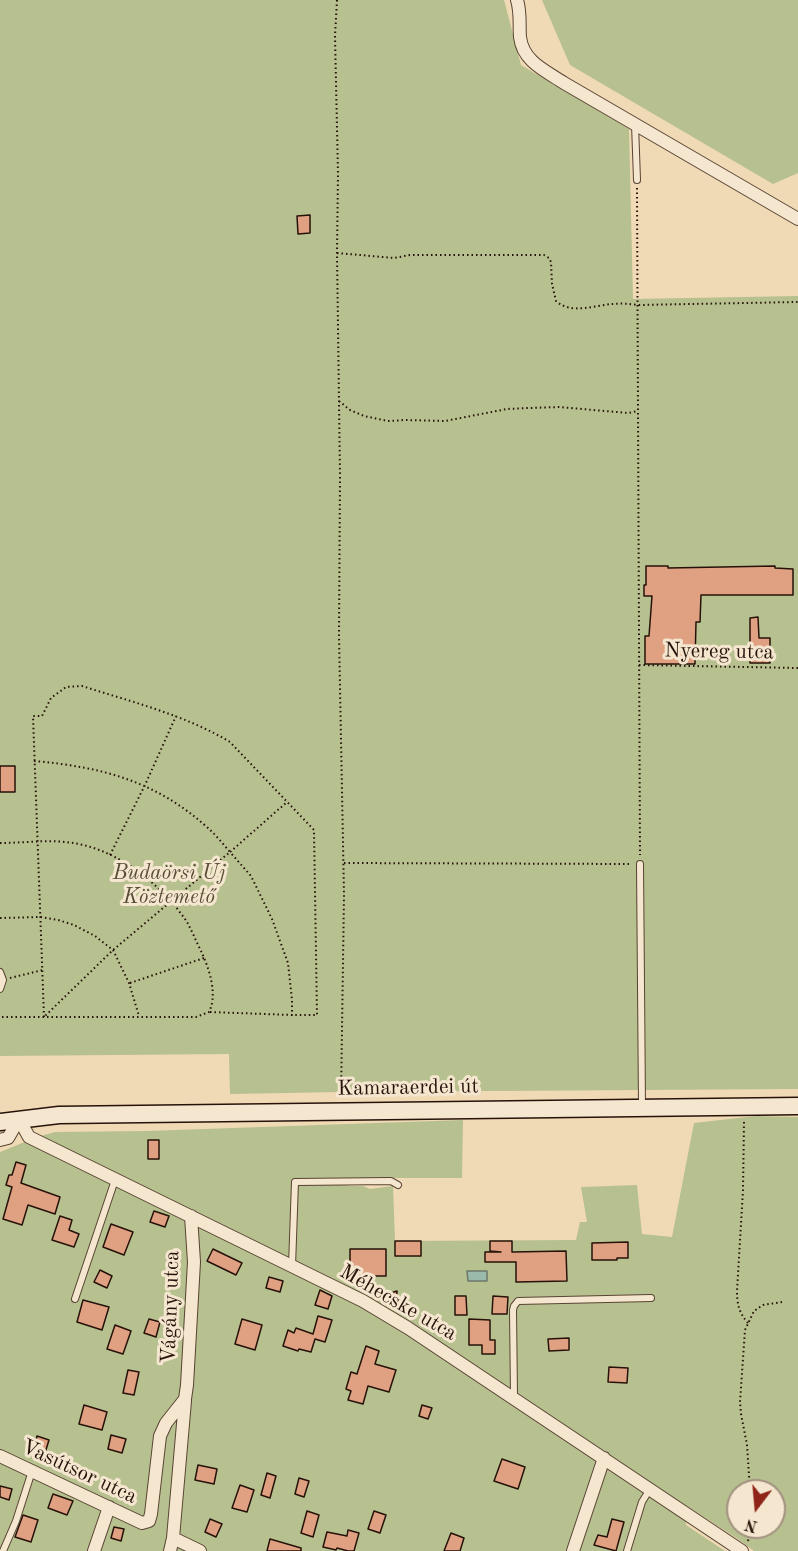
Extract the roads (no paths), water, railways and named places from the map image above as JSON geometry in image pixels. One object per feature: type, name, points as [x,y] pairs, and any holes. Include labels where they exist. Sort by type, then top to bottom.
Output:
[{"type":"street","points":[[517,0],[522,46],[529,59],[535,64],[798,219]]},
{"type":"street","name":"Kamaraerdei út","points":[[0,1122],[59,1115],[798,1106]]},
{"type":"street","points":[[0,1140],[8,1138],[19,1119]]},
{"type":"street","name":"Méhecske utca","points":[[19,1119],[29,1137],[363,1301],[408,1328],[742,1551]]},
{"type":"street","name":"Vágány utca","points":[[170,1551],[187,1385],[194,1262],[191,1216]]},
{"type":"street","name":"Vasútsor utca","points":[[0,1456],[142,1523],[149,1521],[160,1436],[166,1423],[185,1400]]},
{"type":"street","points":[[573,1551],[604,1458]]},
{"type":"street","points":[[94,1551],[109,1507]]},
{"type":"street","points":[[173,1538],[200,1551]]},
{"type":"lane","points":[[635,124],[637,180]]},
{"type":"lane","points":[[640,864],[642,1108]]},
{"type":"lane","points":[[0,972],[3,980],[0,989]]},
{"type":"lane","points":[[75,1299],[115,1180]]},
{"type":"lane","points":[[292,1266],[295,1182],[391,1180],[398,1185]]},
{"type":"lane","points":[[514,1398],[513,1310],[518,1301],[651,1298]]},
{"type":"lane","points":[[3,1551],[16,1521],[32,1471]]},
{"type":"lane","points":[[627,1551],[642,1502],[650,1489]]},
{"type":"park label","name":"Budaörsi Új Köztemető","points":[[169,885]]}]
